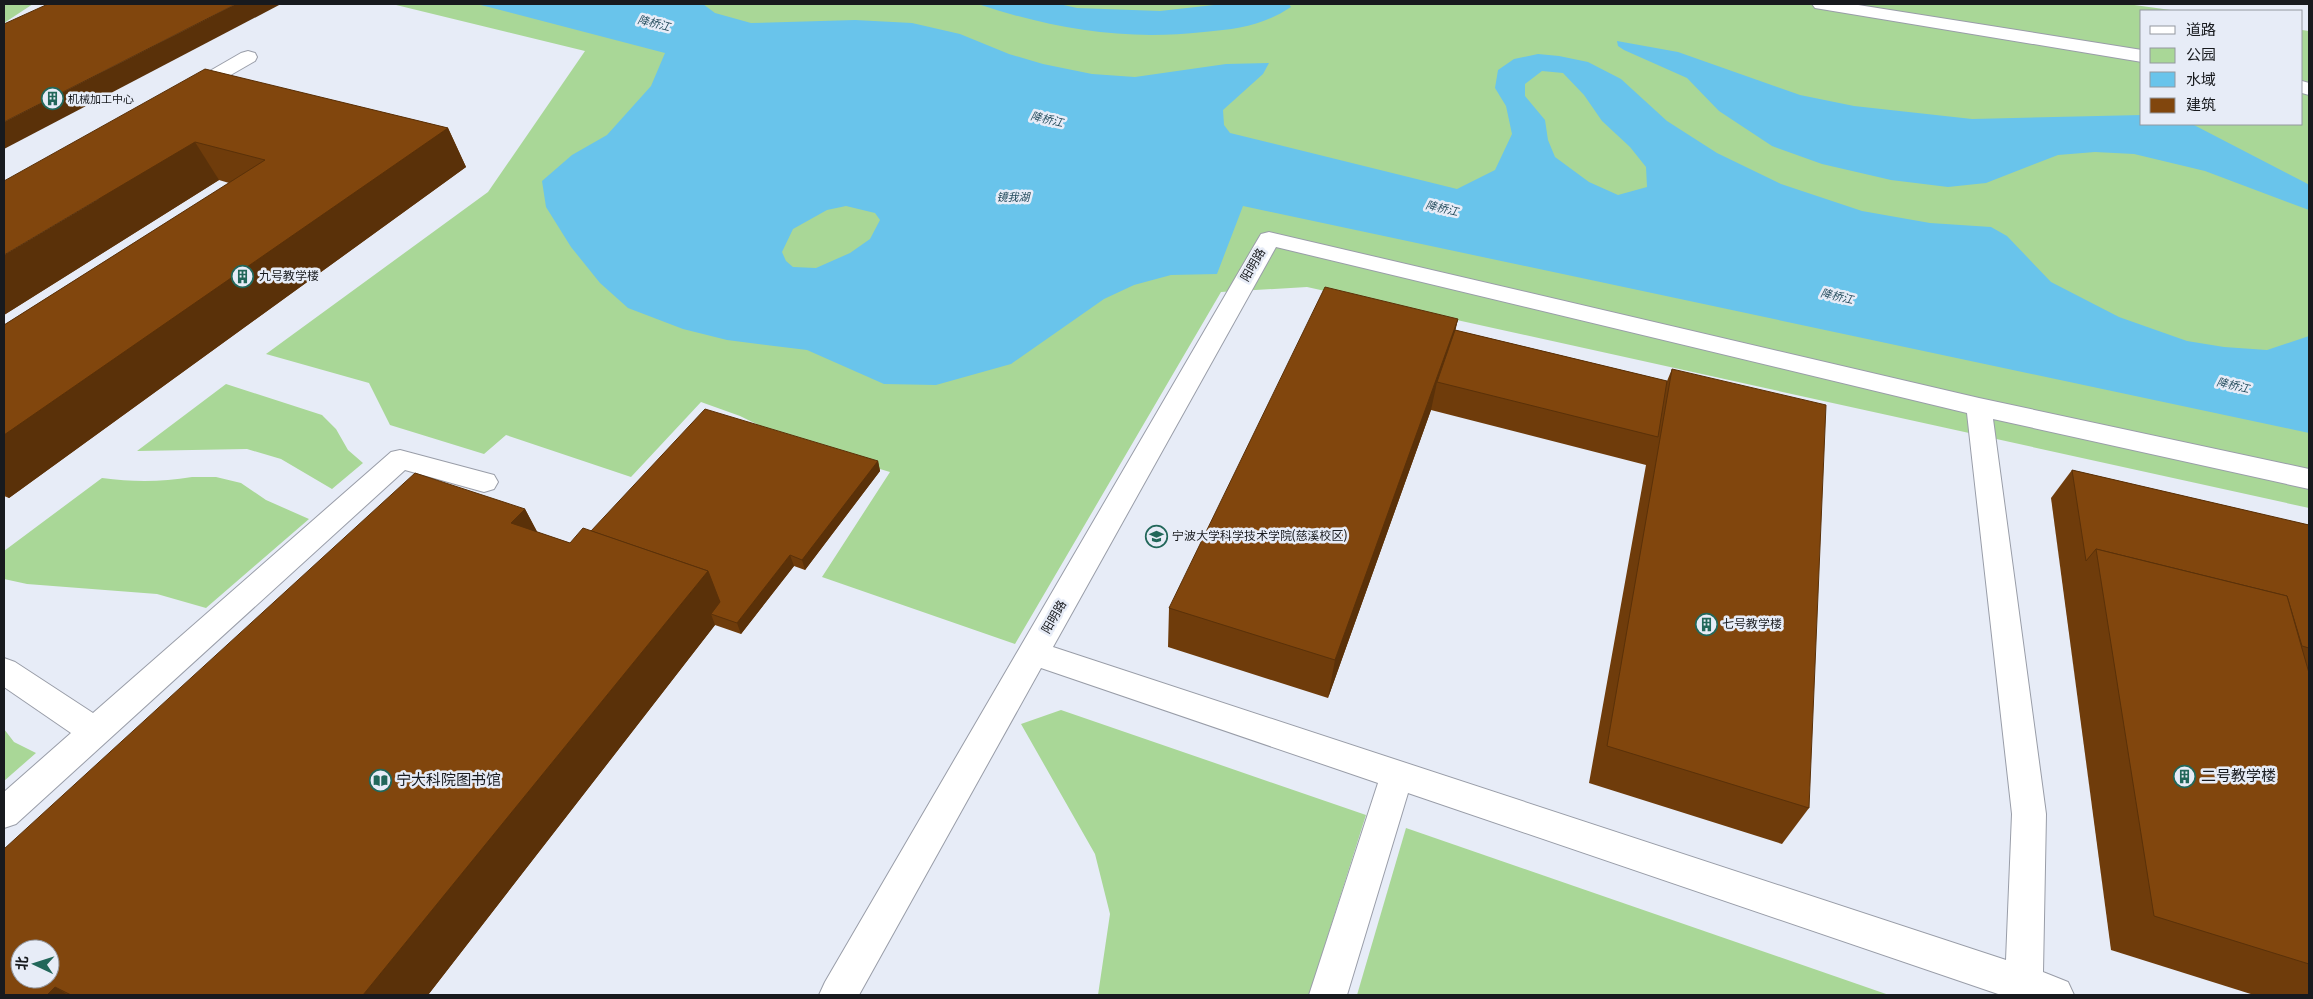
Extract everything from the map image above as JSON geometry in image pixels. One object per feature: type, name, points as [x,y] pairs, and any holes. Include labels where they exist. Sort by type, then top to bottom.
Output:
[{"type":"street","points":[[1821,4],[2140,56]]},
{"type":"street","points":[[172,101],[248,57]]},
{"type":"street","name":"阳明路","points":[[838,995],[1269,239],[1979,407]]},
{"type":"street","points":[[1033,653],[1397,774],[2038,992],[2029,814],[1979,407],[2309,479]]},
{"type":"street","points":[[4,813],[400,459],[484,482]]},
{"type":"street","points":[[4,671],[95,732]]},
{"type":"street","points":[[1328,995],[1397,774]]},
{"type":"green space","points":[[4,4],[33,4],[4,23]]},
{"type":"green space","points":[[392,4],[2127,4],[2171,10],[2140,10],[2140,125],[2303,125],[2303,30],[2309,31],[2309,508],[1307,287],[1221,292],[1015,644],[822,577],[890,472],[799,445],[740,416],[701,402],[631,477],[506,435],[484,454],[390,425],[369,383],[266,354],[488,192],[585,51]]},
{"type":"green space","points":[[226,384],[322,415],[336,429],[348,450],[363,463],[332,489],[281,459],[247,449],[137,451]]},
{"type":"green space","points":[[216,477],[241,483],[266,500],[309,519],[206,608],[157,594],[27,584],[4,579],[4,551],[102,478],[147,481]]},
{"type":"green space","points":[[1061,710],[1366,815],[1309,995],[1098,995],[1110,914],[1095,854],[1021,724]]},
{"type":"green space","points":[[4,729],[14,742],[36,753],[4,781]]},
{"type":"green space","points":[[1406,828],[1889,995],[1357,995]]},
{"type":"water","name":"镜我湖","points":[[477,4],[703,4],[715,13],[751,23],[855,20],[912,23],[960,34],[1009,54],[1043,64],[1092,74],[1135,77],[1226,64],[1269,63],[1263,74],[1223,110],[1224,125],[1230,133],[1457,189],[1495,170],[1512,134],[1506,106],[1495,88],[1498,70],[1514,59],[1538,54],[1588,62],[1621,79],[1667,121],[1717,153],[1781,184],[1862,211],[1930,223],[1991,227],[2007,236],[2051,282],[2119,317],[2187,341],[2224,347],[2267,350],[2309,336],[2309,433],[1243,206],[1217,274],[1171,275],[1134,285],[1104,299],[1011,364],[936,385],[884,384],[807,350],[727,340],[683,329],[628,308],[600,283],[571,247],[546,207],[542,181],[572,155],[607,135],[651,86],[665,53]],"holes":[[[1542,71],[1563,73],[1584,95],[1602,121],[1630,147],[1646,167],[1647,187],[1618,195],[1589,182],[1555,157],[1548,140],[1545,120],[1525,96],[1525,84]],[[846,206],[875,213],[880,220],[870,239],[850,253],[816,268],[793,267],[786,261],[782,252],[793,229],[827,210]]]},
{"type":"water","points":[[978,4],[1059,4],[1077,8],[1160,11],[1223,4],[1289,4],[1291,7],[1270,18],[1239,28],[1145,35],[1089,31],[1061,26],[1006,13]]},
{"type":"water","points":[[1617,41],[1678,52],[1800,95],[1854,106],[1972,119],[2140,115],[2140,125],[2194,125],[2309,185],[2309,210],[2205,171],[2134,154],[2095,152],[2058,155],[1986,183],[1948,187],[1891,180],[1822,164],[1772,146],[1719,111],[1687,78],[1618,46]]},
{"type":"building","name":"机械加工中心","points":[[48,4],[236,4],[4,122],[4,24]]},
{"type":"building","points":[[205,69],[448,128],[4,435],[4,325],[265,160],[195,142],[4,255],[4,181]]},
{"type":"building","points":[[1325,287],[1458,319],[1335,660],[1169,608]]},
{"type":"building","points":[[1455,330],[1667,381],[1658,437],[1437,382]]},
{"type":"building","name":"七号教学楼","points":[[1672,369],[1826,405],[1809,808],[1607,746]]},
{"type":"building","points":[[705,409],[878,461],[802,560],[790,555],[737,623],[711,614],[720,602],[708,571],[591,531]]},
{"type":"building","points":[[2072,470],[2309,525],[2309,648],[2302,646],[2287,596],[2096,549],[2086,561]]},
{"type":"building","name":"宁大科院图书馆","points":[[415,473],[525,509],[511,523],[570,543],[583,528],[708,571],[363,995],[71,995],[59,989],[60,939],[10,939],[10,989],[53,989],[47,995],[4,995],[4,849]]},
{"type":"building","name":"二号教学楼","points":[[2096,549],[2287,596],[2309,673],[2309,964],[2154,916]]},
{"type":"place","name":"机械加工中心","points":[[52,99]]},
{"type":"place","name":"九号教学楼","points":[[243,276]]},
{"type":"place","name":"宁波大学科学技术学院(慈溪校区)","points":[[1156,536]]},
{"type":"place","name":"七号教学楼","points":[[1706,624]]},
{"type":"place","name":"二号教学楼","points":[[2185,776]]},
{"type":"place","name":"宁大科院图书馆","points":[[380,780]]},
{"type":"water label","name":"降桥江","points":[[654,23]]},
{"type":"water label","name":"降桥江","points":[[1047,119]]},
{"type":"water label","name":"降桥江","points":[[1442,208]]},
{"type":"water label","name":"降桥江","points":[[1837,296]]},
{"type":"water label","name":"降桥江","points":[[2233,385]]}]
